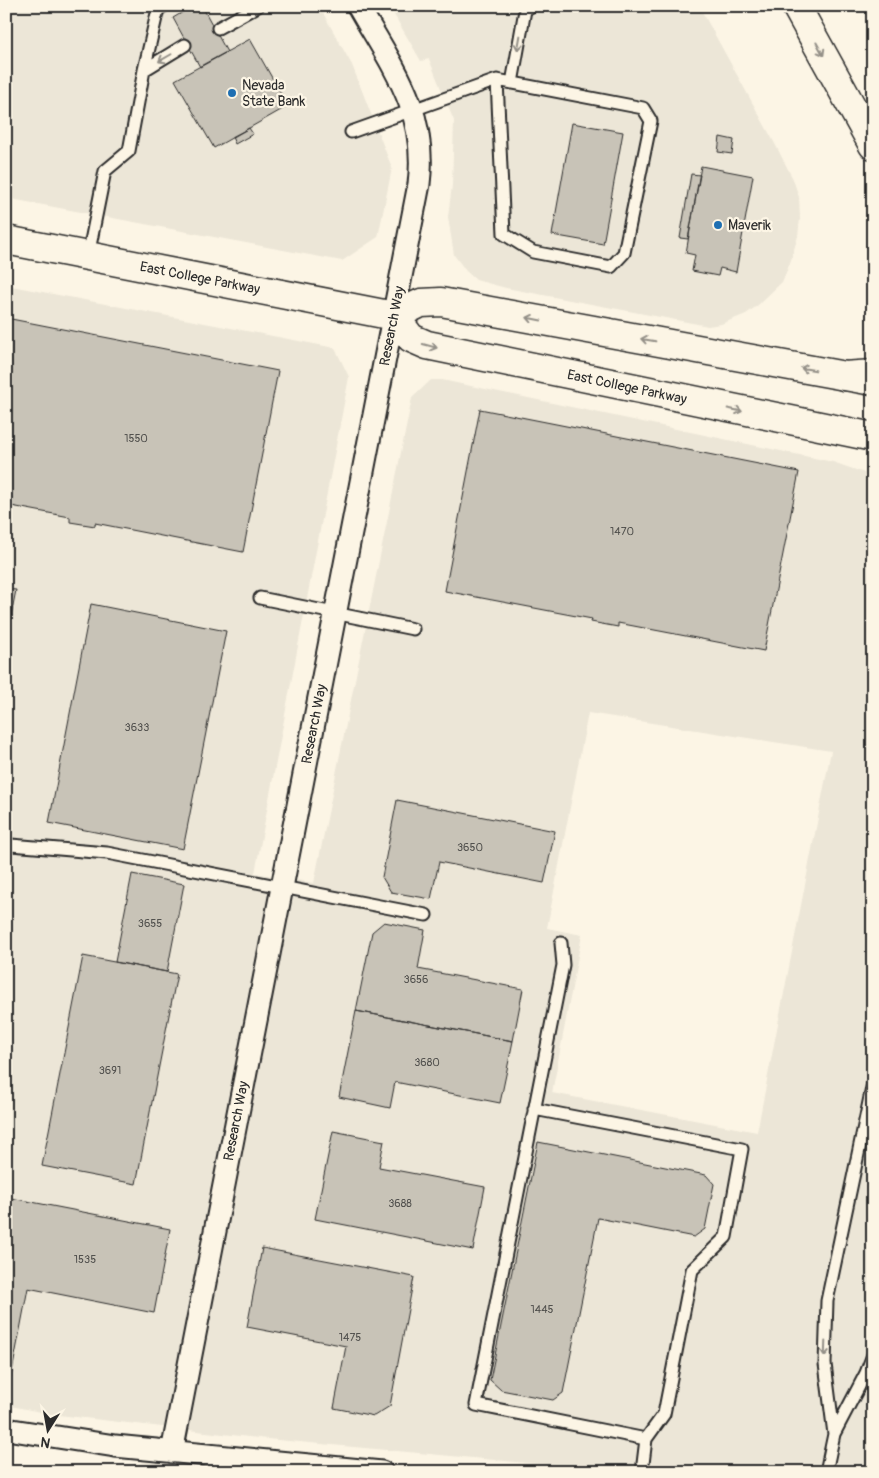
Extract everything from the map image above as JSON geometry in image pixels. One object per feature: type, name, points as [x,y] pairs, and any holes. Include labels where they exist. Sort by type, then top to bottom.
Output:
[{"type":"main road","points":[[796,6],[873,144]]},
{"type":"main road","name":"East College Parkway","points":[[6,240],[394,316],[411,338],[427,345],[873,437]]},
{"type":"main road","points":[[394,316],[421,303],[441,302],[873,381]]},
{"type":"main road","points":[[844,376],[873,374]]},
{"type":"street","name":"Research Way","points":[[172,1452],[421,173],[420,143],[413,110],[399,80],[358,6]]},
{"type":"street","points":[[6,1429],[115,1446],[382,1472]]},
{"type":"lane","points":[[88,256],[105,171],[129,150],[158,9],[164,6]]},
{"type":"lane","points":[[218,28],[258,6]]},
{"type":"lane","points":[[512,83],[525,10],[531,6]]},
{"type":"lane","points":[[144,70],[185,46]]},
{"type":"lane","points":[[351,132],[497,80],[643,108],[651,120],[624,253],[611,268],[533,252],[504,234],[497,80]]},
{"type":"lane","points":[[260,598],[412,629]]},
{"type":"lane","points":[[11,845],[107,853],[426,915]]},
{"type":"lane","points":[[561,943],[563,965],[476,1405],[646,1439]]},
{"type":"lane","points":[[834,1434],[825,1364],[827,1301],[873,1083]]},
{"type":"lane","points":[[534,1109],[742,1150],[726,1236],[692,1270],[664,1414],[646,1439],[642,1472]]},
{"type":"lane","points":[[826,1472],[834,1434],[866,1373],[873,1355]]},
{"type":"shaded area","points":[[6,6],[319,6],[352,65],[392,168],[378,237],[342,261],[6,198]]},
{"type":"shaded area","points":[[389,6],[699,6],[774,142],[793,179],[799,197],[800,218],[798,236],[782,282],[746,314],[721,324],[708,326],[506,288],[476,280],[466,271],[454,255],[448,217],[452,185],[454,121],[429,59],[421,61]]},
{"type":"shaded area","points":[[6,285],[335,348],[349,377],[255,873],[314,883],[412,398],[431,380],[442,380],[833,462],[873,476],[873,1472],[625,1472],[267,1439],[50,1414],[6,1405]],"holes":[[[588,713],[831,751],[757,1132],[552,1093],[582,935],[547,928]]]},
{"type":"building","points":[[193,6],[202,6],[227,52],[200,67],[173,18]]},
{"type":"building","name":"Nevada State Bank","points":[[250,39],[288,106],[214,148],[175,80]]},
{"type":"building","points":[[572,123],[623,132],[603,244],[552,235]]},
{"type":"building","points":[[249,128],[253,134],[235,144],[232,137]]},
{"type":"building","points":[[720,137],[734,140],[732,154],[718,152]]},
{"type":"building","name":"Maverik","points":[[701,166],[753,176],[736,272],[720,268],[718,276],[692,271],[695,255],[686,253]]},
{"type":"building","points":[[691,174],[700,175],[688,239],[680,238]]},
{"type":"building","points":[[6,318],[278,371],[243,552],[95,523],[95,526],[70,522],[70,517],[6,505]]},
{"type":"building","points":[[480,409],[799,472],[764,651],[618,623],[618,627],[591,622],[592,619],[445,591]]},
{"type":"building","points":[[6,589],[16,590],[6,641]]},
{"type":"building","points":[[91,604],[226,631],[183,849],[49,823]]},
{"type":"building","points":[[397,800],[555,831],[544,883],[439,862],[431,899],[391,892],[382,877]]},
{"type":"building","points":[[132,874],[184,884],[167,972],[115,962]]},
{"type":"building","points":[[384,922],[425,930],[418,969],[523,989],[513,1041],[356,1011],[372,932]]},
{"type":"building","points":[[83,956],[177,974],[136,1184],[42,1166]]},
{"type":"building","points":[[356,1011],[513,1041],[500,1103],[395,1082],[390,1108],[339,1097]]},
{"type":"building","points":[[333,1131],[384,1141],[379,1167],[485,1187],[473,1250],[315,1219]]},
{"type":"building","points":[[538,1142],[706,1175],[714,1184],[705,1229],[694,1237],[598,1218],[563,1393],[553,1400],[501,1390],[490,1380]]},
{"type":"building","points":[[6,1197],[170,1229],[154,1313],[28,1288],[11,1377],[6,1376]]},
{"type":"building","points":[[262,1248],[414,1277],[390,1406],[374,1416],[334,1408],[346,1346],[247,1327]]},
{"type":"place","name":"Nevada State Bank","points":[[232,93]]},
{"type":"place","name":"Maverik","points":[[718,225]]}]
